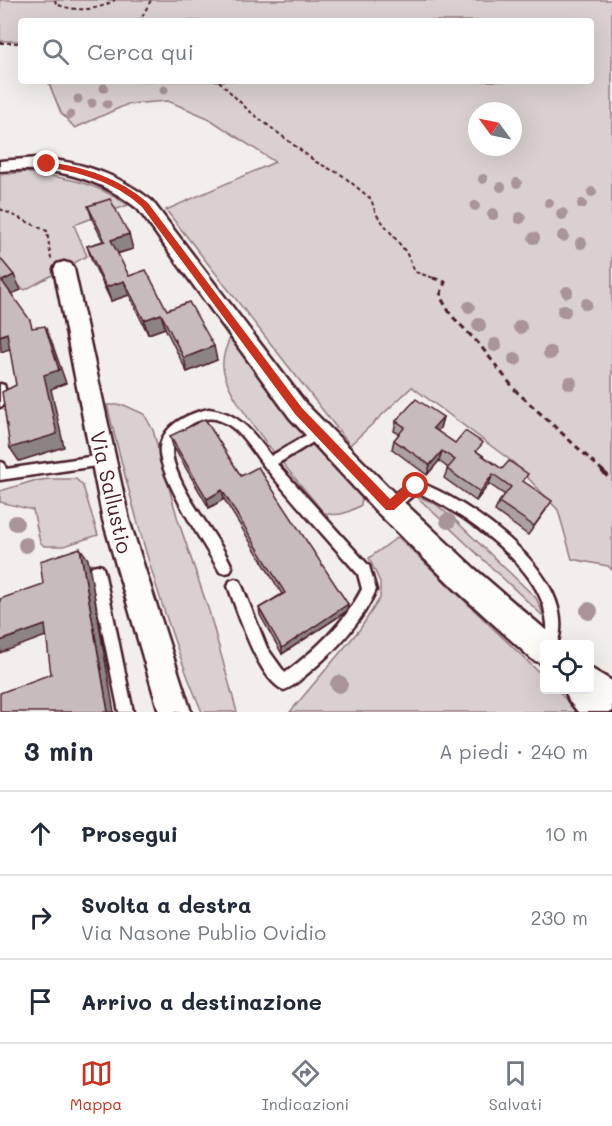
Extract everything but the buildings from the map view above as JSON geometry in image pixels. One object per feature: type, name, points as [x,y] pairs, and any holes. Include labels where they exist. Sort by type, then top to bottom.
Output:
[{"type":"street","points":[[0,166],[28,164],[62,166],[100,177],[134,195],[145,205],[298,411],[390,507],[465,579],[540,645]]},
{"type":"street","name":"Via Sallustio","points":[[64,269],[116,520],[175,712]]},
{"type":"street","points":[[594,687],[612,700]]},
{"type":"street","points":[[583,694],[598,712]]},
{"type":"lane","points":[[0,388],[2,399],[0,402]]},
{"type":"lane","points":[[225,567],[169,467],[165,448],[173,432],[184,423],[213,413],[224,415],[234,422],[364,571],[369,590],[361,608],[326,651],[284,683],[275,677],[252,630],[235,586]]},
{"type":"lane","points":[[269,463],[319,433]]},
{"type":"lane","points":[[0,467],[1,475],[104,459]]},
{"type":"lane","points":[[390,507],[409,489],[416,486],[435,493],[479,520],[528,566],[551,605],[554,628],[551,640]]},
{"type":"lane","points":[[97,571],[126,712]]},
{"type":"path","points":[[55,0],[56,4],[63,8],[76,9],[101,6],[115,0]]},
{"type":"path","points":[[140,18],[151,0]]},
{"type":"path","points":[[0,43],[18,43]]},
{"type":"path","points":[[222,84],[248,110],[316,162],[342,175],[371,199],[376,214],[406,252],[415,272],[445,282],[440,296],[451,315],[479,344],[516,391],[612,480]]},
{"type":"path","points":[[0,209],[47,231],[51,259],[64,269]]},
{"type":"shaded area","points":[[0,0],[612,0],[612,570],[608,566],[572,559],[558,510],[514,463],[412,387],[350,445],[166,210],[275,162],[208,118],[168,101],[128,104],[75,128],[61,113],[49,84],[594,84],[594,18],[18,18],[18,41],[0,41]]},
{"type":"shaded area","points":[[24,172],[79,182],[103,191],[128,205],[74,225],[87,256],[25,290],[17,285],[0,258],[0,175]]},
{"type":"shaded area","points":[[231,336],[362,496],[361,505],[343,514],[324,513],[266,442],[250,421],[227,382],[223,359]]},
{"type":"shaded area","points":[[107,405],[124,405],[144,414],[153,430],[178,520],[209,611],[237,712],[202,712],[160,599],[137,522]]},
{"type":"shaded area","points":[[76,479],[83,486],[98,535],[64,546],[44,546],[40,542],[33,510],[0,502],[0,491],[33,481]]},
{"type":"shaded area","points":[[415,495],[434,503],[453,518],[536,598],[545,618]]},
{"type":"shaded area","points":[[398,537],[540,673],[540,694],[561,694],[576,712],[290,712],[360,629],[380,598],[380,582],[369,558]]},
{"type":"route","points":[[47,164],[100,177],[134,195],[145,205],[298,411],[385,502],[390,507],[409,489],[416,486]]}]
